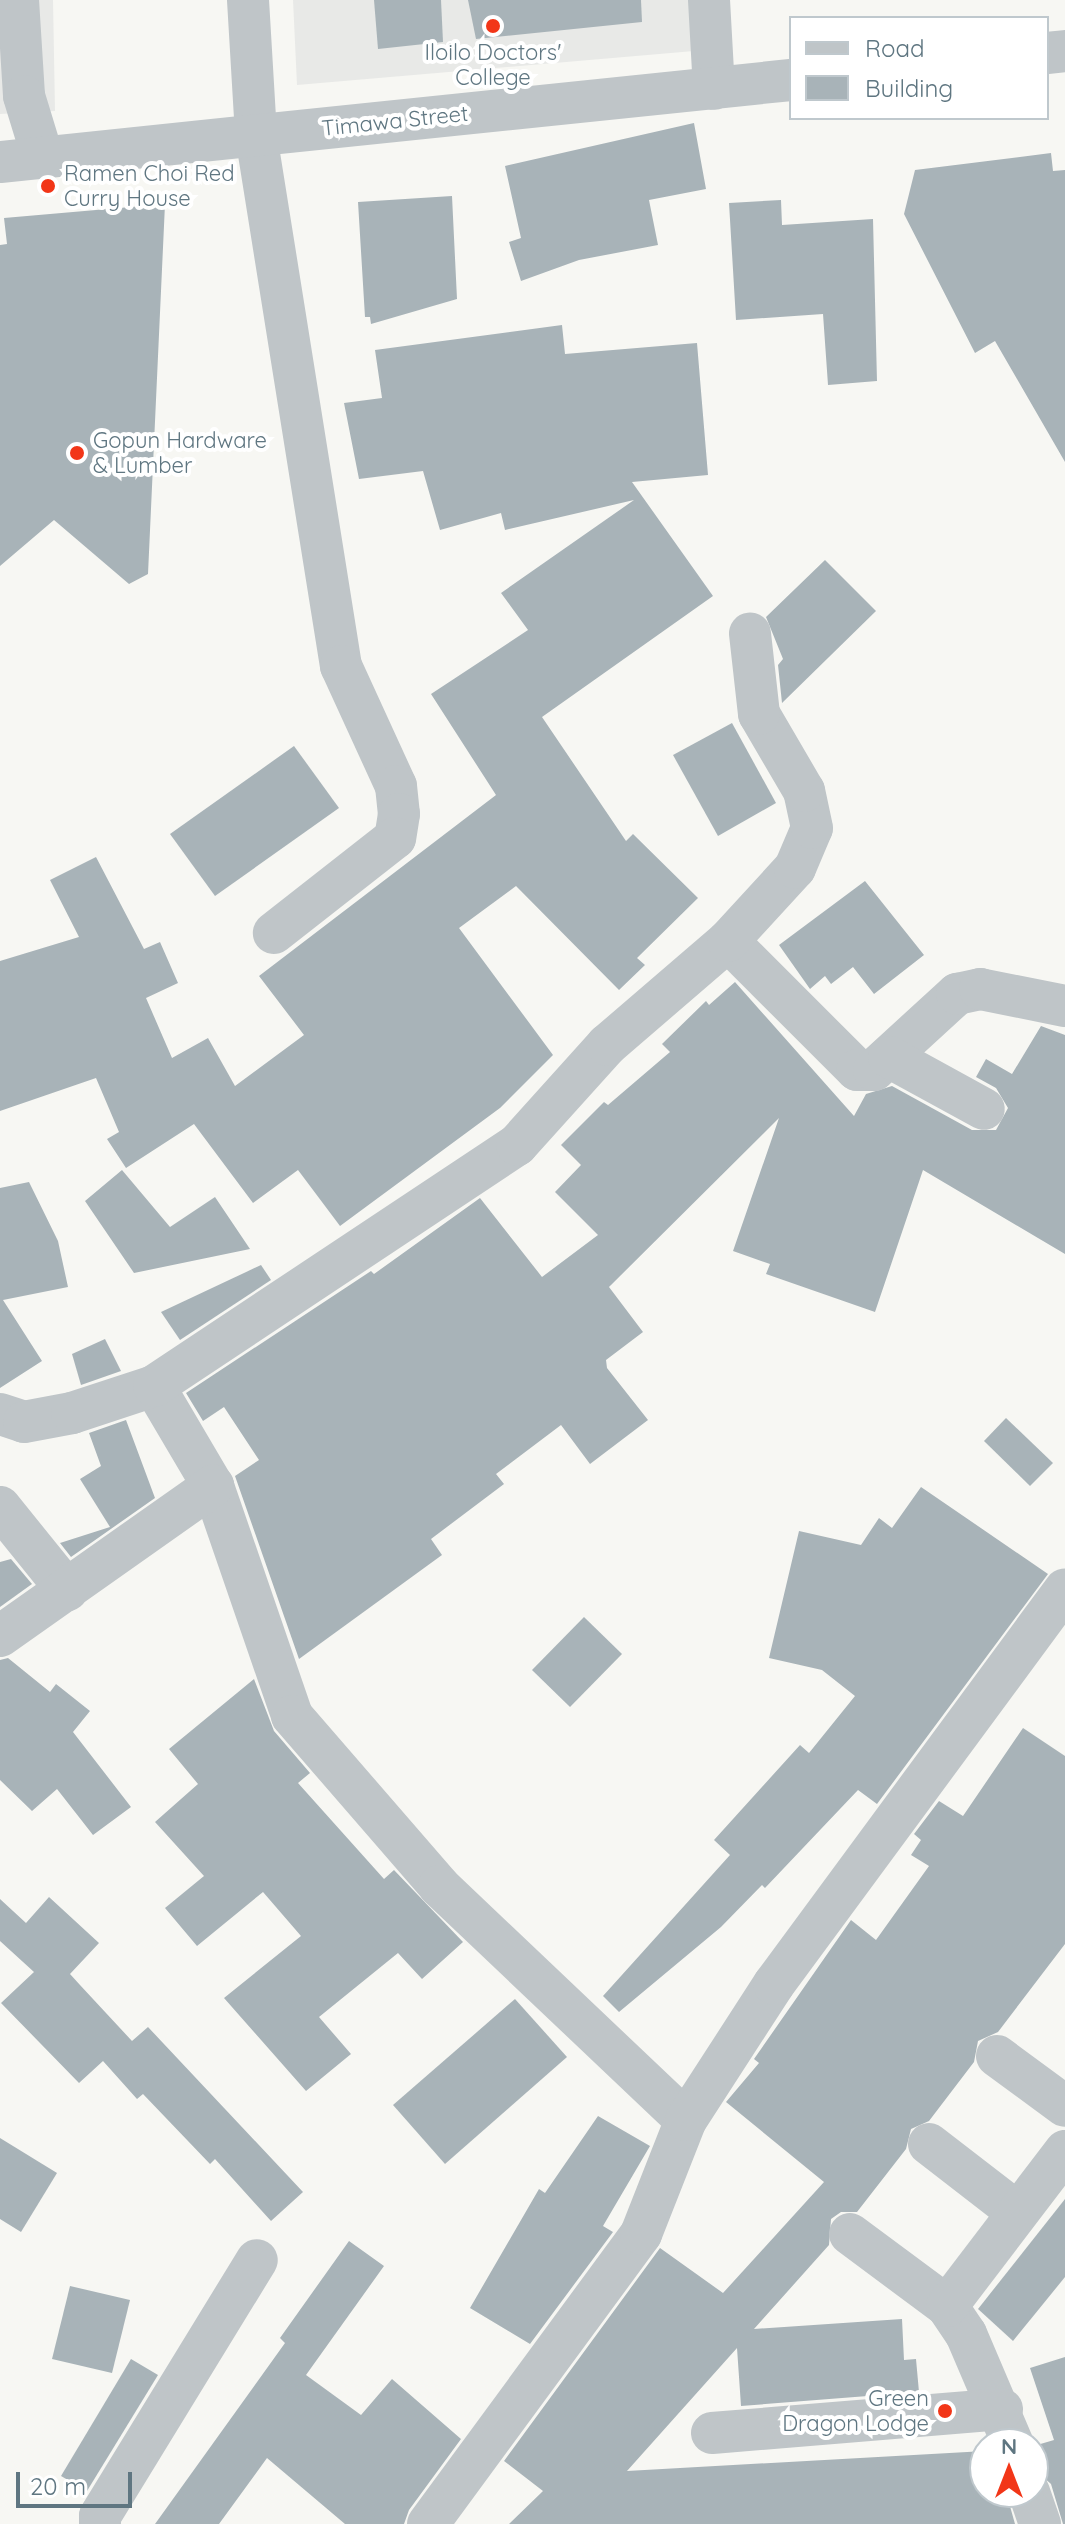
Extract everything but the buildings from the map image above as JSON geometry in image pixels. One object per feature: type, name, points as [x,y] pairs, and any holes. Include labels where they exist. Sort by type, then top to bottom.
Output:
[{"type":"street","points":[[18,0],[12,97],[43,158]]},
{"type":"street","points":[[248,0],[256,135],[341,666],[396,786],[399,814],[395,838],[274,933]]},
{"type":"street","points":[[709,0],[714,89]]},
{"type":"street","name":"Timawa Street","points":[[0,162],[789,80]]},
{"type":"street","points":[[0,1414],[24,1422],[72,1413],[154,1386],[517,1145],[607,1045],[728,941],[795,868],[812,828],[804,791],[759,714],[750,634]]},
{"type":"street","points":[[728,941],[857,1070],[874,1070],[957,994],[980,989],[1065,1006]]},
{"type":"street","points":[[889,1057],[984,1109]]},
{"type":"street","points":[[154,1386],[213,1486],[292,1716],[439,1886],[686,2120]]},
{"type":"street","points":[[0,1636],[213,1486]]},
{"type":"street","points":[[0,1507],[67,1590]]},
{"type":"street","points":[[428,2524],[641,2234],[686,2120],[774,1984],[1065,1590]]},
{"type":"street","points":[[997,2056],[1065,2106]]},
{"type":"street","points":[[929,2144],[1017,2212]]},
{"type":"street","points":[[947,2306],[1065,2151]]},
{"type":"street","points":[[712,2433],[1008,2426],[947,2306],[850,2234]]},
{"type":"street","points":[[100,2524],[100,2516],[257,2260]]},
{"type":"shaded area","points":[[0,0],[53,0],[55,111],[0,114]]},
{"type":"shaded area","name":"Iloilo Doctors' College","points":[[293,0],[689,0],[694,51],[297,85]]},
{"type":"place","name":"Iloilo Doctors' College","points":[[493,26]]},
{"type":"place","name":"Ramen Choi Red Curry House","points":[[48,186]]},
{"type":"place","name":"Gopun Hardware & Lumber","points":[[77,453]]},
{"type":"place","name":"Green Dragon Lodge","points":[[945,2411]]}]
